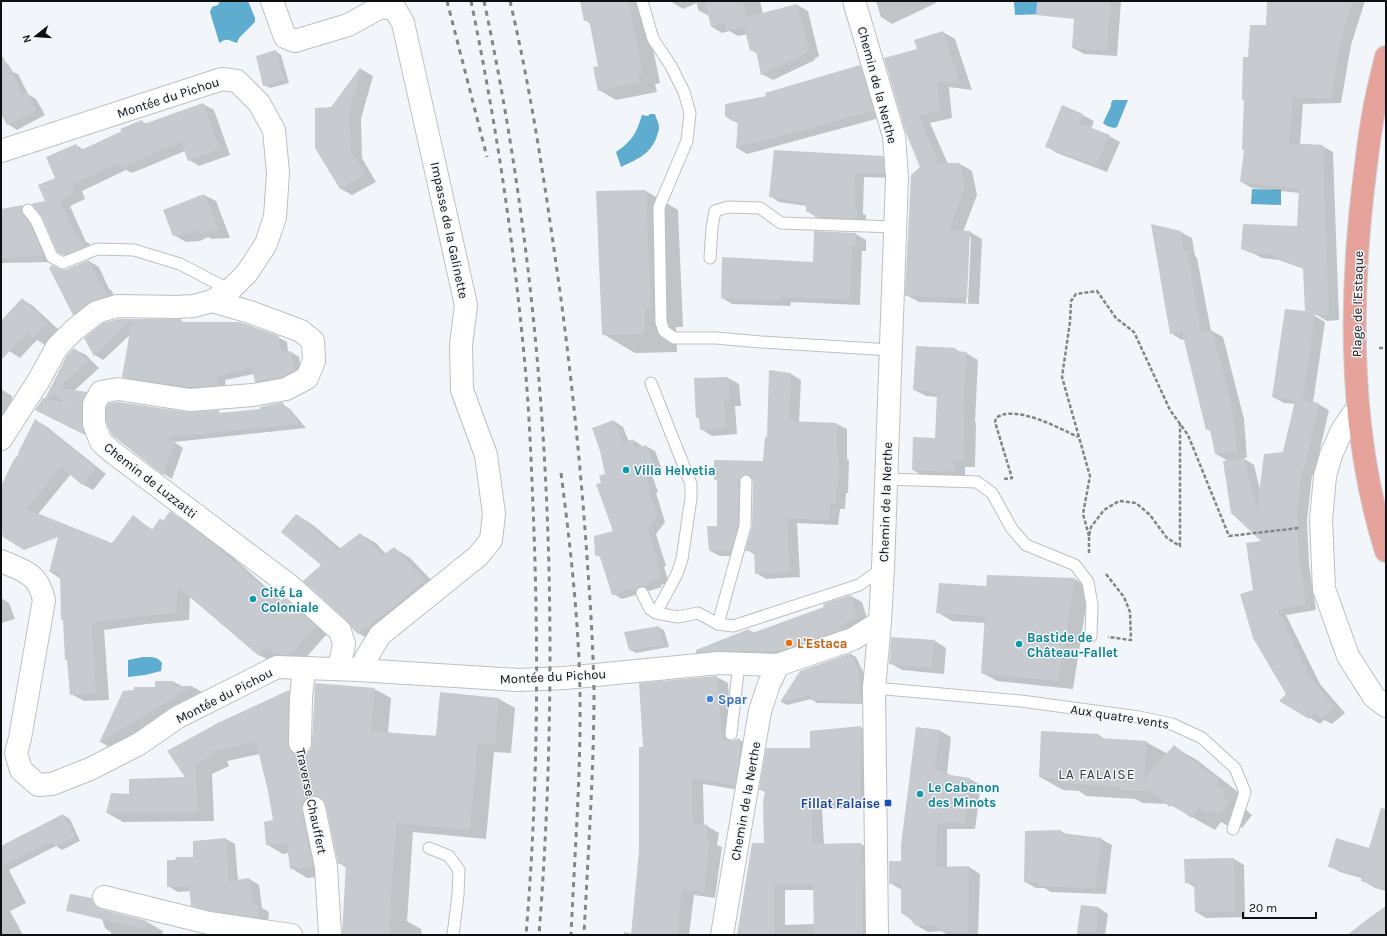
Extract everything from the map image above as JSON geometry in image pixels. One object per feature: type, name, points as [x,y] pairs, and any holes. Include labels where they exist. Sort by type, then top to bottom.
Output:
[{"type":"main road","name":"Plage de l'Estaque","points":[[1384,539],[1368,481],[1358,407],[1355,348],[1355,283],[1359,220],[1372,122],[1386,57]]},
{"type":"street","name":"Impasse de la Galinette","points":[[272,1],[285,37],[295,42],[348,25],[381,7],[395,9],[403,23],[466,305],[461,345],[462,390],[486,455],[494,514],[491,540],[478,556],[380,635],[349,670]]},
{"type":"street","name":"Chemin de la Nerthe","points":[[854,1],[894,136],[897,178],[883,568],[874,688],[877,935]]},
{"type":"street","name":"Montée du Pichou","points":[[1,151],[222,78],[237,81],[259,103],[274,130],[278,173],[275,217],[266,244],[247,272],[221,295]]},
{"type":"street","name":"Chemin de Luzzatti","points":[[221,295],[250,312],[301,331],[313,341],[314,361],[307,378],[286,389],[253,395],[190,400],[118,389],[101,392],[94,404],[94,424],[102,442],[111,451],[289,585],[340,631],[349,670]]},
{"type":"street","points":[[1,439],[39,380],[58,347],[74,330],[97,312],[117,306],[194,306],[221,295]]},
{"type":"street","points":[[1358,407],[1342,430],[1331,455],[1326,476],[1321,520],[1324,589],[1348,656],[1374,697],[1386,706]]},
{"type":"street","name":"Montée du Pichou","points":[[1,560],[30,573],[42,590],[44,600],[22,731],[16,753],[22,770],[38,785],[52,784],[90,769],[139,744],[178,717],[277,667],[518,680],[564,678],[719,663],[778,665]]},
{"type":"street","points":[[778,665],[853,640],[880,622]]},
{"type":"street","name":"Chemin de la Nerthe","points":[[722,935],[760,711],[769,684],[778,665]]},
{"type":"street","name":"Traverse Chauffert","points":[[300,743],[301,698],[304,668]]},
{"type":"street","name":"Traverse Chauffert","points":[[314,808],[326,867],[330,935]]},
{"type":"street","points":[[104,897],[208,923],[291,935]]},
{"type":"lane","points":[[642,1],[653,39],[671,66],[684,92],[690,113],[687,141],[659,207],[661,322],[664,331],[674,338],[716,338],[891,350]]},
{"type":"lane","points":[[710,258],[712,227],[715,211],[728,207],[760,208],[781,223],[895,227]]},
{"type":"lane","points":[[28,210],[36,220],[52,257],[58,262],[64,263],[97,249],[134,250],[180,264],[221,295]]},
{"type":"lane","points":[[651,383],[690,484],[691,498],[682,559],[677,574],[656,613]]},
{"type":"lane","points":[[886,479],[977,482],[992,493],[1012,529],[1026,545],[1075,565],[1088,582],[1092,605],[1091,636]]},
{"type":"lane","points":[[718,624],[745,526],[746,481]]},
{"type":"lane","points":[[642,593],[650,609],[656,613],[678,617],[698,613],[718,624],[733,626],[858,585],[883,568]]},
{"type":"lane","points":[[731,734],[739,663]]},
{"type":"lane","name":"Aux quatre vents","points":[[874,688],[1021,701],[1139,717],[1172,724],[1202,738],[1235,768],[1245,792],[1233,829]]},
{"type":"lane","points":[[429,848],[449,856],[459,870],[458,895],[453,935]]},
{"type":"path","points":[[1089,536],[1083,514],[1090,476],[1078,438],[1062,377],[1070,322],[1071,301],[1076,294],[1098,291],[1116,318],[1134,332],[1170,410],[1188,435],[1228,530],[1229,536],[1289,529]]},
{"type":"path","points":[[977,482],[1012,478],[995,422],[996,418],[1000,415],[1022,414],[1050,424],[1078,438]]},
{"type":"path","points":[[1093,558],[1089,553],[1089,536],[1091,527],[1104,510],[1119,501],[1136,503],[1150,515],[1167,538],[1180,546],[1180,424]]},
{"type":"path","points":[[1102,569],[1124,597],[1130,612],[1132,640],[1104,637]]},
{"type":"path","name":"Traverse Chauffert","points":[[300,743],[314,808]]},
{"type":"water","points":[[220,1],[248,1],[255,18],[255,22],[239,38],[237,43],[226,40],[220,43],[219,42],[210,12],[212,7],[218,5]]},
{"type":"water","points":[[1045,1],[1046,14],[1015,15],[1014,2]]},
{"type":"water","points":[[1113,100],[1128,100],[1117,127],[1114,128],[1103,123]]},
{"type":"water","points":[[650,114],[655,114],[659,125],[658,133],[653,145],[642,156],[621,167],[616,152],[633,136],[642,115],[648,116]]},
{"type":"water","points":[[1252,189],[1281,190],[1281,205],[1251,204]]},
{"type":"water","points":[[143,657],[154,657],[158,659],[162,663],[161,671],[128,677],[128,660]]},
{"type":"building","points":[[580,1],[628,1],[643,73],[638,74],[640,82],[598,91],[593,67],[598,66],[589,20],[584,21]]},
{"type":"building","points":[[705,1],[743,1],[747,17],[797,4],[809,51],[761,75],[756,50],[750,51],[744,27],[727,30],[725,23],[711,27]]},
{"type":"building","points":[[1037,1],[1111,1],[1107,51],[1072,48],[1074,19],[1036,15]]},
{"type":"building","points":[[1267,1],[1353,1],[1341,39],[1331,98],[1293,98],[1289,143],[1323,145],[1329,315],[1315,315],[1303,400],[1319,403],[1304,471],[1302,470],[1297,514],[1299,558],[1306,604],[1277,610],[1310,677],[1335,707],[1321,719],[1315,713],[1309,719],[1279,701],[1286,694],[1253,638],[1240,594],[1253,590],[1246,543],[1261,541],[1231,513],[1223,461],[1244,458],[1257,510],[1264,454],[1283,452],[1295,401],[1272,397],[1285,309],[1305,311],[1303,268],[1268,254],[1251,253],[1241,249],[1243,224],[1297,226],[1299,189],[1240,182],[1244,150],[1242,150],[1244,100],[1242,100],[1243,57],[1248,57],[1250,25],[1266,25]]},
{"type":"building","points":[[943,31],[960,83],[937,81],[940,111],[919,116],[939,163],[960,163],[965,188],[949,230],[970,231],[967,298],[905,296],[911,175],[920,167],[906,133],[884,58],[917,49],[914,40]]},
{"type":"building","points":[[276,50],[284,80],[263,86],[256,56]]},
{"type":"building","points":[[1,53],[23,95],[27,92],[36,110],[7,125],[1,114]]},
{"type":"building","points":[[860,65],[874,111],[736,148],[738,122],[732,121],[725,116],[725,104],[766,96],[765,93]]},
{"type":"building","points":[[360,68],[362,69],[349,112],[351,151],[365,175],[340,189],[315,148],[315,108],[331,107]]},
{"type":"building","points":[[203,103],[220,149],[188,161],[181,142],[120,168],[118,163],[72,185],[75,193],[60,200],[77,238],[79,236],[84,247],[63,255],[57,252],[42,217],[31,204],[45,201],[38,185],[55,178],[46,157],[76,144],[79,151],[122,131],[120,129],[142,120],[144,124]]},
{"type":"building","points":[[1062,105],[1083,114],[1079,123],[1110,135],[1096,166],[1045,147]]},
{"type":"building","points":[[774,150],[883,156],[884,173],[855,173],[854,208],[857,209],[857,219],[814,217],[814,212],[806,212],[806,203],[769,197]]},
{"type":"building","points":[[646,190],[651,309],[645,309],[645,334],[602,335],[596,191]]},
{"type":"building","points":[[204,194],[219,231],[199,233],[198,230],[187,234],[173,236],[163,210]]},
{"type":"building","points":[[23,205],[21,211],[30,224],[44,256],[1,258],[1,209]]},
{"type":"building","points":[[1151,224],[1181,231],[1184,251],[1187,250],[1201,332],[1212,330],[1225,379],[1233,412],[1237,452],[1215,454],[1210,429],[1206,430],[1182,332],[1170,334]]},
{"type":"building","points":[[814,231],[856,233],[856,246],[852,246],[850,300],[780,297],[780,301],[721,298],[722,257],[813,262]]},
{"type":"building","points":[[89,260],[100,285],[102,284],[107,296],[90,302],[73,315],[49,268],[52,265],[65,270]]},
{"type":"building","points":[[22,298],[48,323],[33,339],[28,332],[1,360],[1,321]]},
{"type":"building","points":[[119,319],[181,319],[181,322],[238,322],[246,324],[279,336],[281,352],[291,351],[295,370],[282,377],[255,382],[252,368],[217,376],[218,385],[190,387],[122,377],[132,320],[94,356],[84,338],[103,323]]},
{"type":"building","points":[[916,346],[956,348],[955,351],[967,352],[963,415],[965,415],[963,461],[954,461],[954,472],[912,470],[913,437],[935,438],[937,394],[932,394],[932,391],[913,390]]},
{"type":"building","points":[[74,348],[88,361],[59,388],[87,392],[82,404],[82,424],[85,435],[35,410],[43,398],[45,398],[67,355]],"holes":[[[54,393],[65,403],[48,399]]]},
{"type":"building","points":[[769,370],[791,373],[789,421],[837,423],[837,453],[839,453],[838,487],[836,487],[836,504],[830,504],[829,520],[787,518],[790,572],[755,574],[754,551],[745,551],[752,526],[753,481],[750,475],[743,475],[739,480],[738,525],[731,551],[709,551],[707,526],[717,526],[717,480],[714,480],[714,460],[763,461],[765,437],[767,437]]},
{"type":"building","points":[[728,377],[730,400],[724,400],[726,428],[700,430],[699,418],[696,418],[694,378]]},
{"type":"building","points":[[118,402],[188,412],[219,410],[219,413],[260,409],[260,407],[282,402],[299,424],[168,437],[175,442],[163,475],[112,435],[106,422],[106,407],[109,403]]},
{"type":"building","points":[[35,419],[96,468],[82,485],[61,467],[27,509],[112,543],[133,515],[152,530],[160,518],[163,521],[170,511],[216,546],[280,601],[284,598],[316,626],[290,655],[276,655],[267,647],[259,656],[178,587],[176,613],[92,623],[96,693],[70,695],[67,660],[65,660],[63,620],[61,620],[60,572],[49,572],[58,537],[24,550],[3,537],[1,529],[1,486],[14,459],[19,454],[18,453]]},
{"type":"building","points":[[614,420],[623,443],[633,439],[635,448],[646,445],[653,464],[643,468],[650,487],[648,488],[657,516],[648,529],[658,561],[656,562],[661,578],[612,595],[599,554],[595,556],[594,536],[613,531],[596,484],[601,483],[599,476],[605,474],[600,451],[592,428]]},
{"type":"building","points":[[296,514],[338,550],[360,533],[382,556],[394,547],[425,580],[396,605],[358,634],[348,622],[303,581],[321,565],[281,532]]},
{"type":"building","points":[[987,575],[1075,578],[1058,681],[981,673],[985,616],[936,613],[939,583],[986,586]]},
{"type":"building","points":[[851,595],[856,611],[854,617],[839,627],[841,630],[779,651],[719,651],[696,653],[696,650],[749,629],[752,633],[824,607],[823,604]]},
{"type":"building","points":[[659,626],[664,645],[629,650],[624,632]]},
{"type":"building","points":[[891,637],[935,640],[932,668],[889,664]]},
{"type":"building","points":[[851,653],[859,672],[860,701],[810,700],[810,695],[780,702],[800,671]]},
{"type":"building","points":[[717,676],[722,740],[731,741],[740,738],[739,749],[741,749],[735,785],[692,778],[693,823],[708,825],[706,839],[710,840],[704,892],[682,889],[677,935],[631,935],[639,851],[639,747],[643,747],[639,683]]},
{"type":"building","points":[[155,681],[174,681],[174,686],[193,686],[99,743],[123,691],[134,690],[134,687],[155,687]]},
{"type":"building","points":[[315,683],[375,688],[371,731],[436,735],[440,692],[499,698],[495,744],[478,743],[470,830],[397,823],[389,935],[342,935],[346,863],[338,864],[326,806],[323,799],[318,796],[311,796],[305,799],[302,804],[313,867],[290,869],[287,843],[266,845],[264,822],[273,820],[268,791],[256,742],[211,752],[213,756],[196,764],[198,812],[106,813],[111,793],[129,794],[129,779],[185,777],[167,751],[216,724],[289,690],[289,749],[293,753],[299,755],[306,754],[311,749],[312,743]]},
{"type":"building","points":[[861,726],[860,802],[811,803],[813,844],[861,843],[861,862],[864,862],[864,884],[862,884],[862,935],[814,935],[813,884],[774,884],[774,935],[737,935],[752,843],[764,843],[763,803],[765,791],[759,790],[766,748],[810,748],[810,731]]},
{"type":"building","points":[[916,727],[940,730],[935,769],[944,771],[944,774],[970,778],[965,823],[937,823],[936,867],[969,866],[968,933],[942,932],[935,925],[916,926],[909,918],[901,913],[901,884],[889,884],[889,861],[901,861],[901,845]]},
{"type":"building","points":[[1041,731],[1099,734],[1099,738],[1147,741],[1144,779],[1174,745],[1219,781],[1217,784],[1225,790],[1222,795],[1230,801],[1218,815],[1211,809],[1206,814],[1199,808],[1191,818],[1173,804],[1170,807],[1150,791],[1119,790],[1119,787],[1062,783],[1062,779],[1039,777]]},
{"type":"building","points":[[1381,808],[1386,809],[1386,890],[1361,881],[1362,876],[1328,867],[1336,838],[1369,848]]},
{"type":"building","points":[[63,814],[75,837],[55,847],[52,842],[1,867],[1,846]]},
{"type":"building","points":[[1061,830],[1061,833],[1102,838],[1095,888],[1039,886],[1039,882],[1024,882],[1025,831]]},
{"type":"building","points":[[226,838],[229,881],[249,878],[253,904],[260,906],[258,918],[211,911],[191,906],[189,886],[167,887],[167,860],[175,860],[176,857],[193,857],[193,841]]},
{"type":"building","points":[[1234,858],[1235,912],[1195,912],[1194,882],[1185,883],[1184,859]]},
{"type":"building","points":[[70,894],[92,898],[95,906],[101,909],[147,921],[145,929],[66,911]]},
{"type":"building","points":[[1081,905],[1099,907],[1096,932],[1077,932]]},
{"type":"building","points":[[1386,906],[1386,935],[1347,935],[1369,918]]},
{"type":"railway","points":[[447,1],[487,157]]},
{"type":"railway","points":[[471,1],[488,89],[509,222],[520,310],[529,412],[535,560],[537,667],[533,828],[526,935]]},
{"type":"railway","points":[[484,1],[506,116],[523,232],[536,349],[545,466],[549,583],[550,701],[546,818],[539,935]]},
{"type":"railway","points":[[510,1],[533,112],[561,299],[577,435],[583,503],[591,616],[594,690],[592,781],[584,935]]},
{"type":"railway","points":[[561,473],[574,589],[578,636],[580,694],[578,798],[571,935]]},
{"type":"place","name":"Villa Helvetia","points":[[626,470]]},
{"type":"place","name":"Cité La Coloniale","points":[[253,599]]},
{"type":"place","name":"L'Estaca","points":[[789,643]]},
{"type":"place","name":"Bastide de Château-Fallet","points":[[1019,644]]},
{"type":"place","name":"Spar","points":[[710,699]]},
{"type":"place","name":"Le Cabanon des Minots","points":[[920,794]]},
{"type":"place","name":"Fillat Falaise","points":[[888,803]]},
{"type":"district","name":"LA FALAISE","points":[[1097,774]]}]
